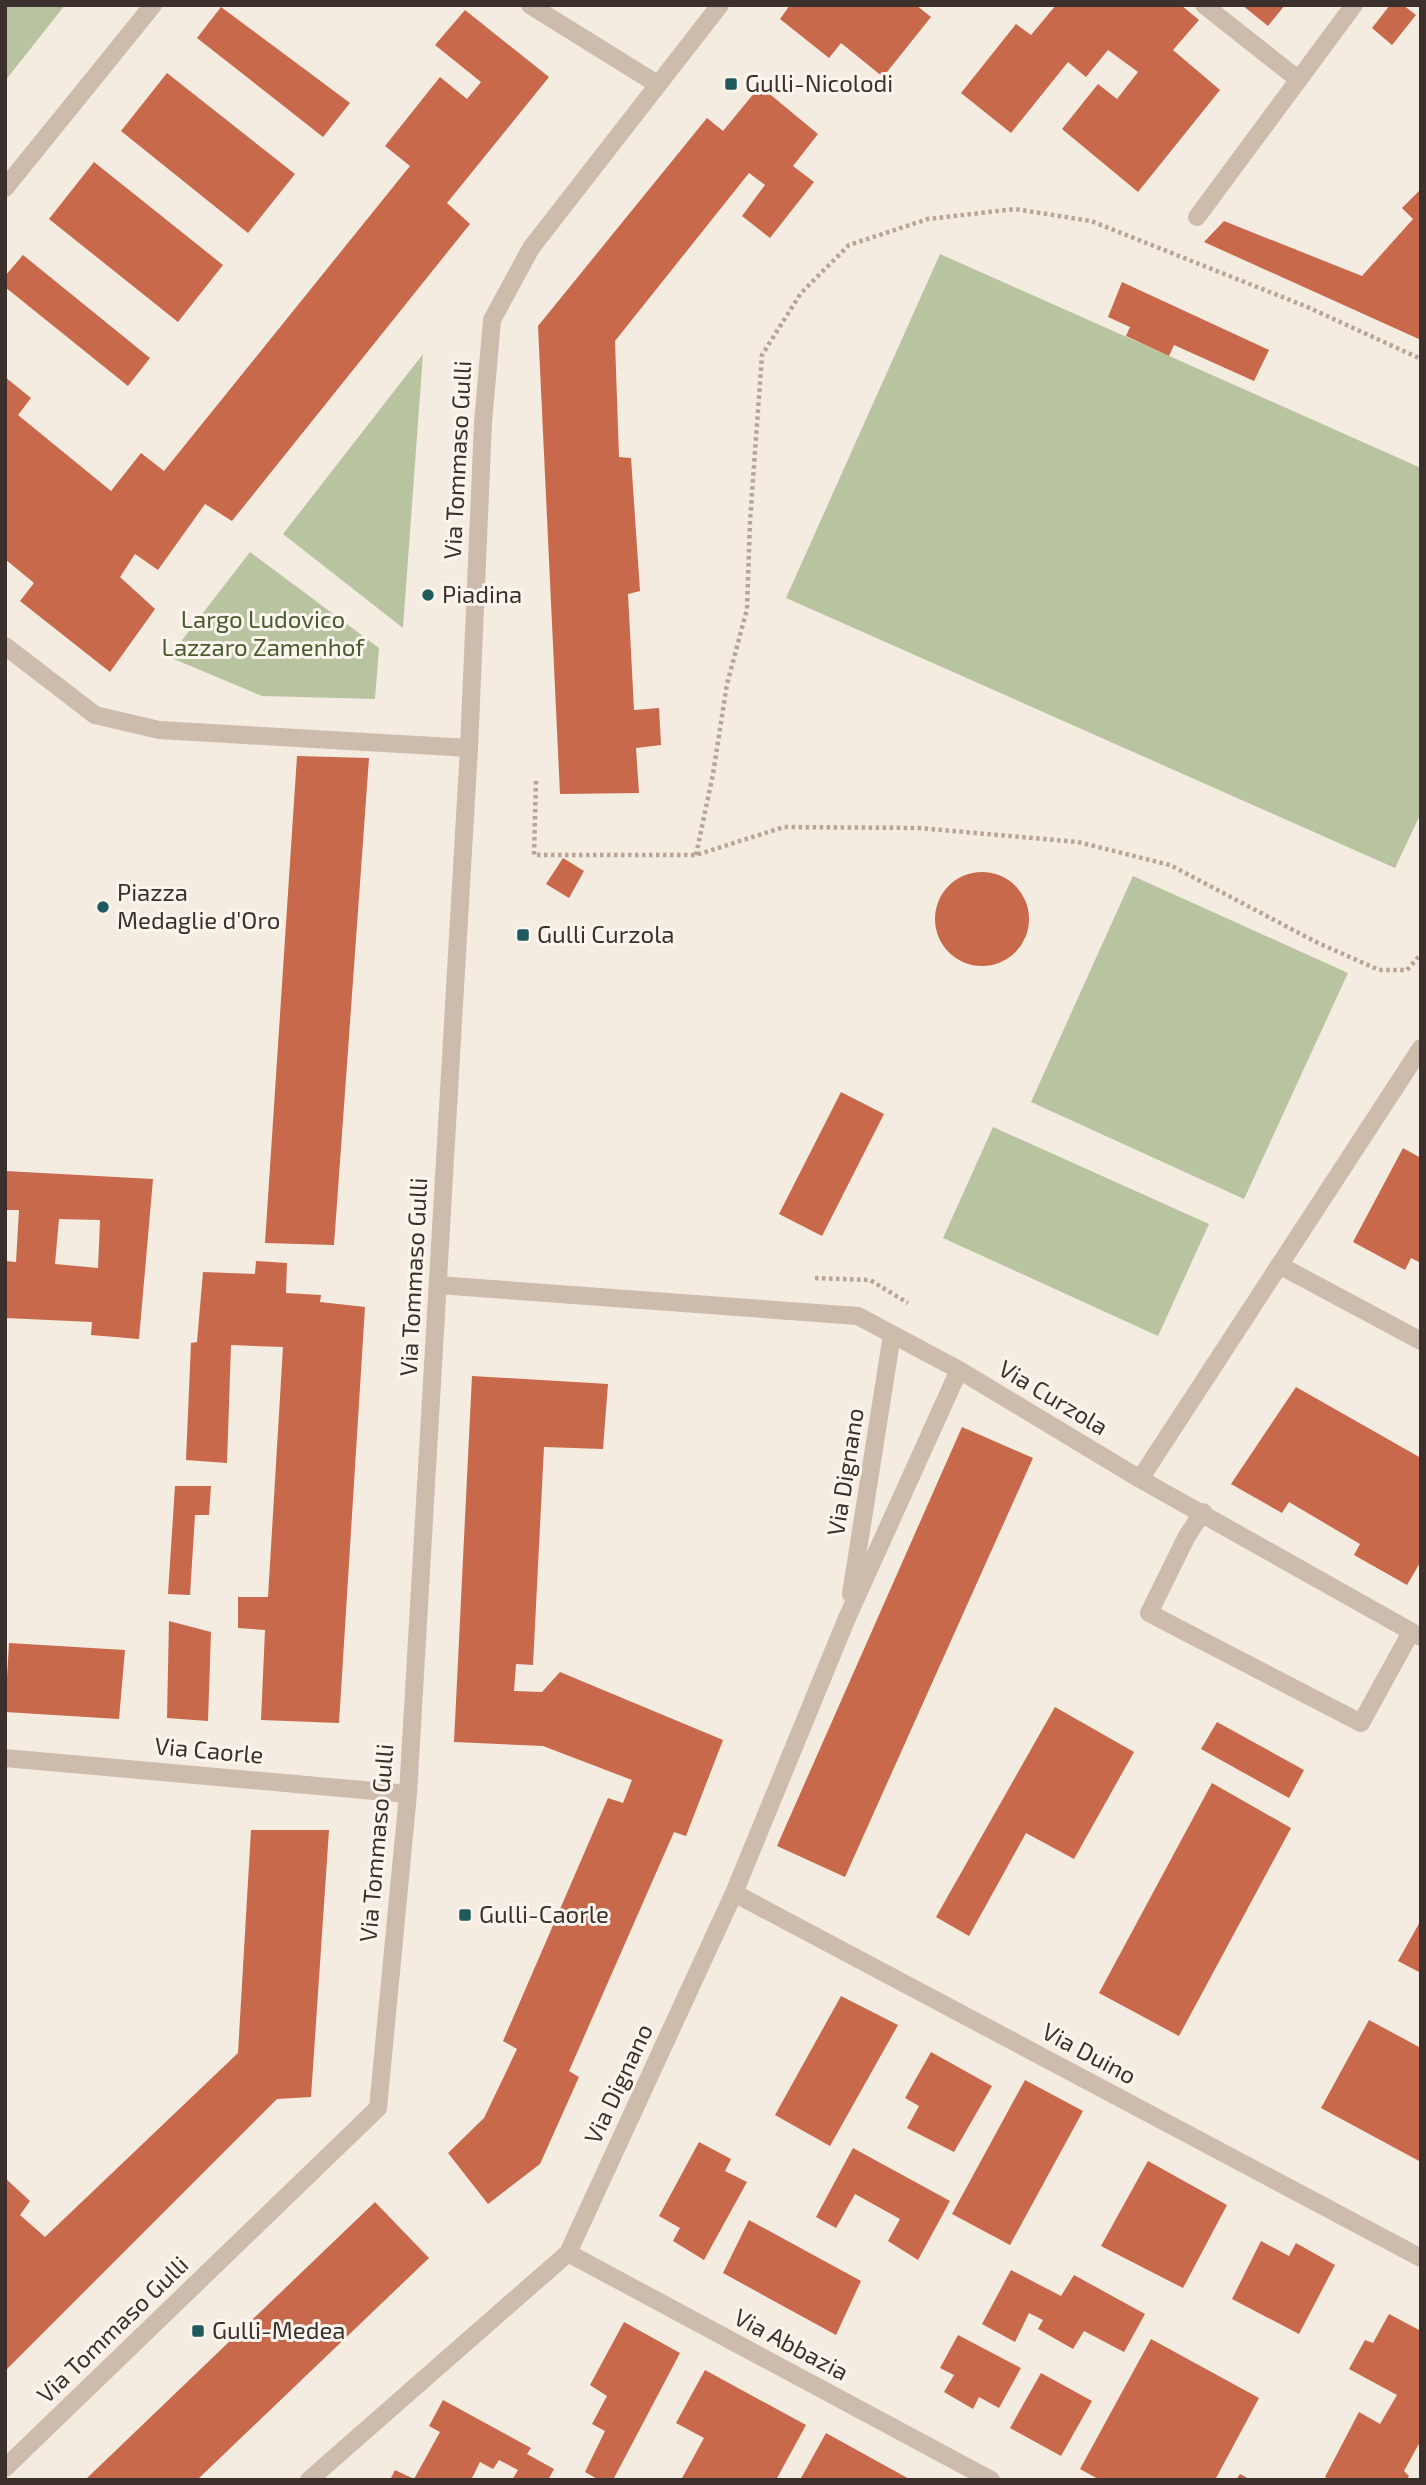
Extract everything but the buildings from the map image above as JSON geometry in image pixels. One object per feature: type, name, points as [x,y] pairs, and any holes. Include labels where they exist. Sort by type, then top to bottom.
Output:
[{"type":"street","points":[[5,188],[153,5]]},
{"type":"street","points":[[530,5],[657,83]]},
{"type":"street","name":"Via Tommaso Gulli","points":[[9,2457],[378,2108],[408,1794],[468,748],[483,423],[492,320],[531,248],[720,5]]},
{"type":"street","points":[[1204,5],[1298,80]]},
{"type":"street","points":[[1197,217],[1354,5]]},
{"type":"street","points":[[5,646],[95,715],[159,730],[391,741],[468,748]]},
{"type":"street","points":[[1140,1479],[1421,1048]]},
{"type":"street","points":[[1279,1265],[1421,1341]]},
{"type":"street","name":"Via Curzola","points":[[438,1285],[858,1316],[958,1370],[1140,1479],[1416,1635]]},
{"type":"street","name":"Via Dignano","points":[[847,1618],[892,1335]]},
{"type":"street","name":"Via Dignano","points":[[309,2480],[568,2253],[734,1893],[847,1618],[958,1370]]},
{"type":"street","points":[[1203,1513],[1187,1536],[1149,1613],[1361,1723],[1416,1635]]},
{"type":"street","name":"Via Caorle","points":[[5,1758],[408,1794]]},
{"type":"street","name":"Via Duino","points":[[734,1893],[1421,2258]]},
{"type":"street","name":"Via Abbazia","points":[[568,2253],[991,2480]]},
{"type":"path","points":[[696,855],[713,774],[727,684],[747,609],[750,521],[762,355],[801,293],[849,246],[928,219],[1015,209],[1091,221],[1305,306],[1421,359]]},
{"type":"path","points":[[536,781],[534,855],[696,855],[784,827],[919,828],[1077,842],[1170,865],[1316,942],[1379,971],[1407,970],[1421,954]]},
{"type":"green space","points":[[5,5],[65,5],[5,81]]},
{"type":"green space","points":[[940,254],[1421,468],[1421,813],[1395,868],[786,598]]},
{"type":"green space","name":"Largo Ludovico Lazzaro Zamenhof","points":[[423,354],[403,628],[283,534]]},
{"type":"green space","name":"Largo Ludovico Lazzaro Zamenhof","points":[[250,552],[379,648],[375,699],[262,696],[169,657]]},
{"type":"green space","points":[[1133,876],[1348,973],[1244,1199],[1031,1102]]},
{"type":"green space","points":[[993,1127],[1209,1224],[1158,1336],[943,1238]]},
{"type":"place","name":"Gulli-Nicolodi","points":[[731,84]]},
{"type":"place","name":"Piadina","points":[[428,595]]},
{"type":"place","name":"Piazza Medaglie d'Oro","points":[[103,907]]},
{"type":"place","name":"Gulli Curzola","points":[[523,935]]},
{"type":"place","name":"Gulli-Caorle","points":[[465,1915]]},
{"type":"place","name":"Gulli-Medea","points":[[198,2331]]}]
